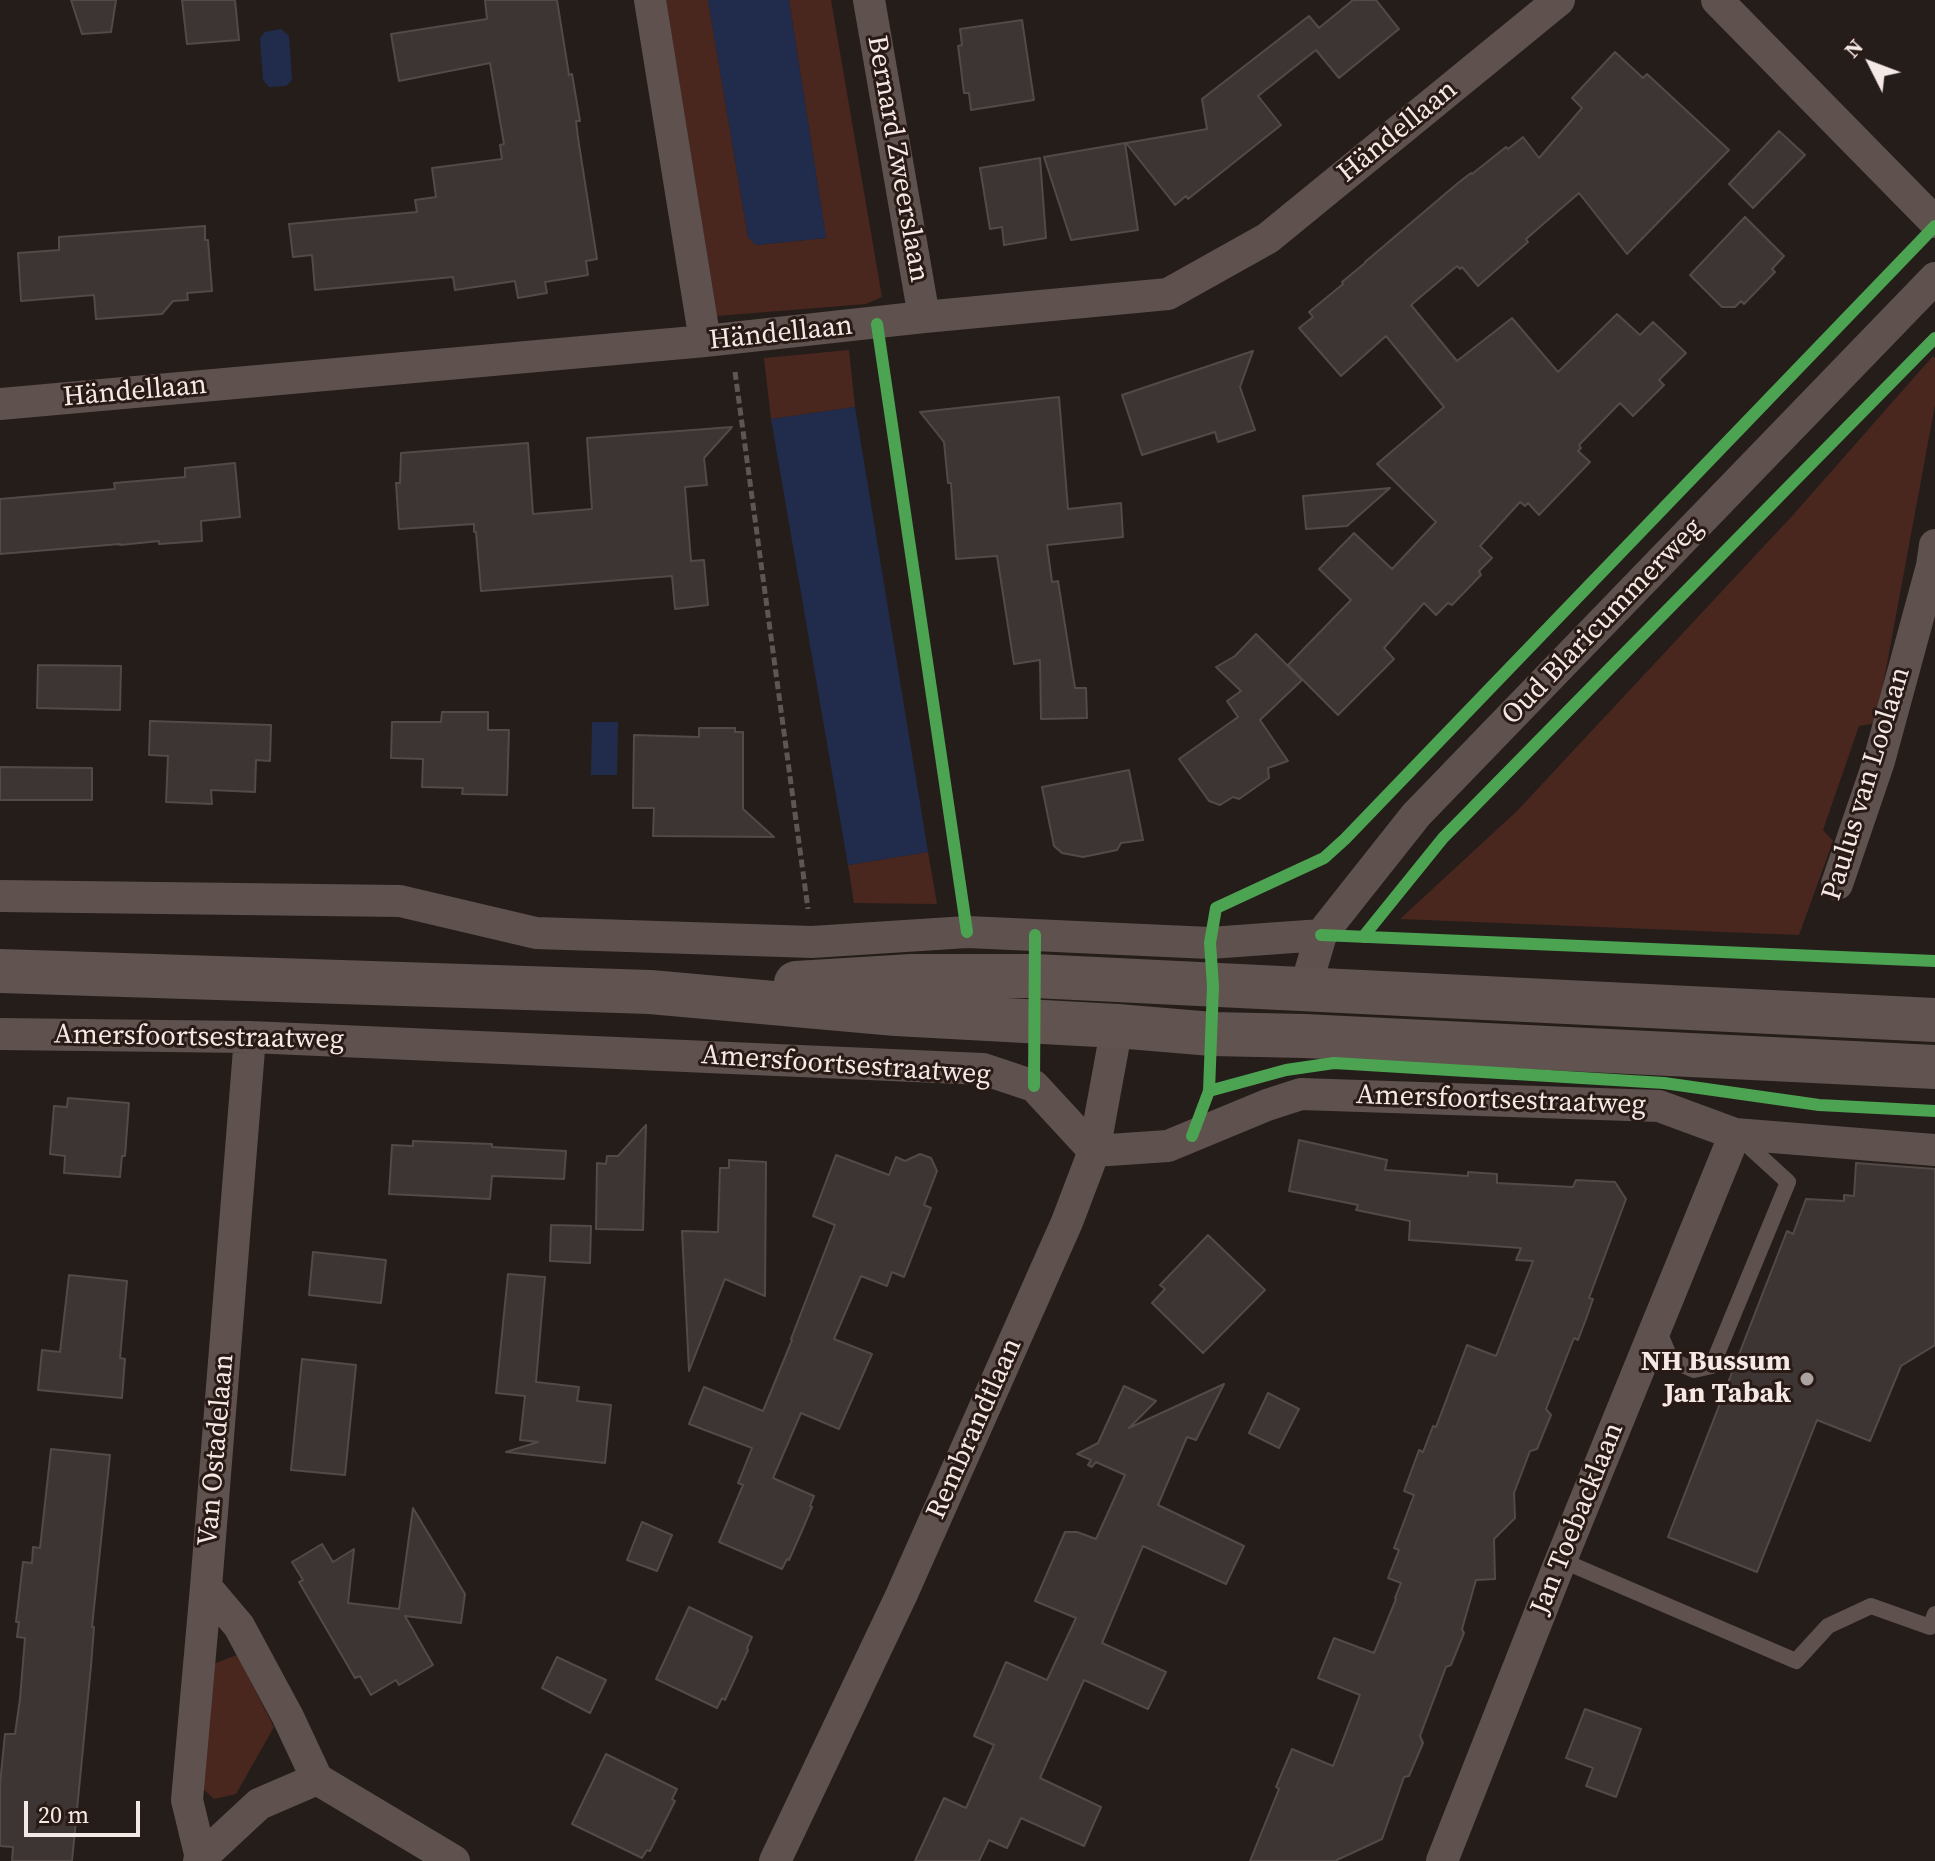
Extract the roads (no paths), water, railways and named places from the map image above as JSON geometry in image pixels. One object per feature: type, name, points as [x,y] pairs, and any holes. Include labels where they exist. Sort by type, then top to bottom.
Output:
[{"type":"main road","name":"Amersfoortsestraatweg","points":[[0,971],[650,992],[896,1014],[1212,1034],[1935,1067]]},
{"type":"main road","name":"Amersfoortsestraatweg","points":[[650,992],[912,976],[1035,976],[1935,1020]]},
{"type":"main road","name":"Rembrandtlaan","points":[[1117,1026],[1123,980]]},
{"type":"street","points":[[650,0],[718,340]]},
{"type":"street","name":"Bernard Zweerslaan","points":[[869,0],[924,317]]},
{"type":"street","name":"Händellaan","points":[[0,404],[718,340],[1168,294],[1268,238],[1559,0]]},
{"type":"street","points":[[1717,0],[1935,222]]},
{"type":"street","name":"Oud Blaricummerweg","points":[[1305,989],[1321,935],[1416,815],[1935,278]]},
{"type":"street","name":"Paulus van Loolaan","points":[[1837,884],[1879,761],[1934,559]]},
{"type":"street","points":[[0,896],[400,901],[536,933],[812,942],[967,932],[1210,943],[1321,935]]},
{"type":"street","name":"Rembrandtlaan","points":[[775,1861],[901,1596],[1067,1222],[1094,1151],[1117,1026]]},
{"type":"street","name":"Amersfoortsestraatweg","points":[[0,1034],[250,1037],[983,1069],[1034,1086],[1094,1151],[1168,1146],[1301,1094],[1659,1106],[1735,1134],[1935,1150]]},
{"type":"street","name":"Van Ostadelaan","points":[[200,1860],[187,1800],[250,1037]]},
{"type":"street","name":"Jan Toebacklaan","points":[[1442,1861],[1735,1134]]},
{"type":"street","points":[[206,1587],[239,1626],[317,1779],[454,1861]]},
{"type":"street","points":[[200,1860],[259,1804],[317,1779]]},
{"type":"lane","points":[[1657,1328],[1671,1360],[1694,1370],[1712,1366],[1788,1182],[1735,1134]]},
{"type":"lane","points":[[1561,1560],[1796,1661],[1828,1626],[1871,1606],[1930,1627],[1935,1614]]},
{"type":"water","points":[[708,0],[789,0],[826,238],[756,245],[748,237]]},
{"type":"water","points":[[281,29],[289,36],[292,80],[286,86],[269,87],[263,80],[260,38],[265,32]]},
{"type":"water","points":[[855,407],[928,852],[848,865],[771,419]]},
{"type":"water","points":[[592,722],[618,722],[617,775],[591,775]]},
{"type":"place","name":"NH Bussum Jan Tabak","points":[[1807,1379]]}]
